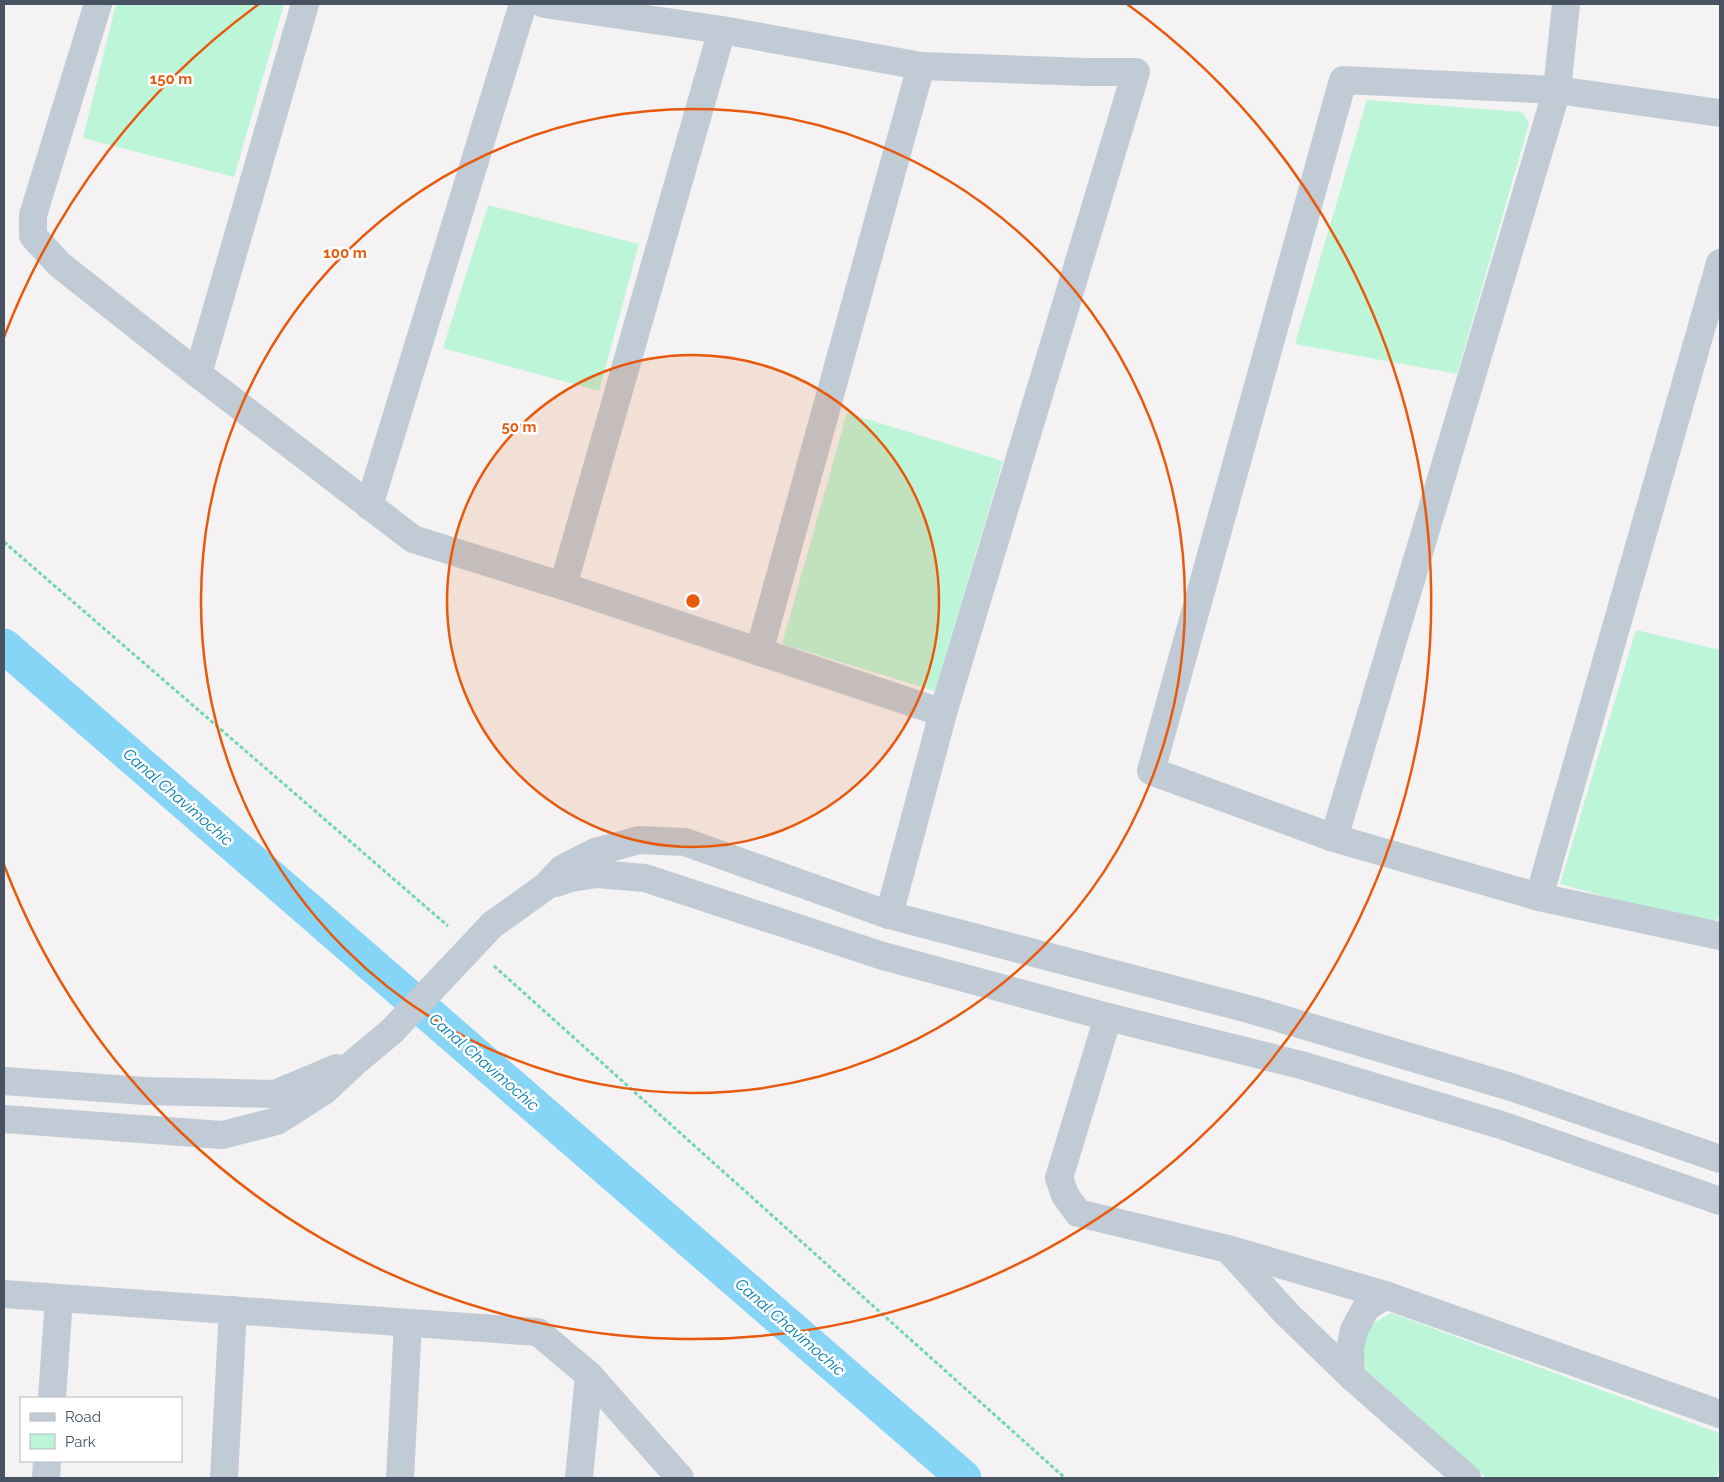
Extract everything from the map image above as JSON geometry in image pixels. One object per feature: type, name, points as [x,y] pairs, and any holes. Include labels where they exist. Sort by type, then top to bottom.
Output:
[{"type":"street","points":[[98,4],[33,215],[33,236],[60,265],[413,539],[563,586],[943,713]]},
{"type":"street","points":[[198,374],[304,4]]},
{"type":"street","points":[[370,506],[523,4]]},
{"type":"street","points":[[544,4],[722,30],[921,66],[1136,72],[943,713],[889,915]]},
{"type":"street","points":[[1334,838],[1557,90],[1566,4]]},
{"type":"street","points":[[563,586],[722,30]]},
{"type":"street","points":[[759,652],[921,66]]},
{"type":"street","points":[[1720,113],[1557,90],[1343,80],[1151,771],[1334,838],[1539,897],[1720,936]]},
{"type":"street","points":[[1539,897],[1720,264]]},
{"type":"street","points":[[4,1119],[222,1135],[277,1121],[324,1092],[355,1062],[392,1031],[492,925],[545,887],[562,869],[595,852],[639,840],[686,842],[889,915],[1252,1010],[1502,1084],[1720,1160]]},
{"type":"street","points":[[545,887],[571,878],[597,874],[645,878],[883,956],[1108,1017],[1301,1065],[1349,1079],[1501,1125],[1720,1201]]},
{"type":"street","points":[[1108,1017],[1059,1178],[1065,1195],[1078,1213],[1228,1249],[1385,1295],[1720,1414]]},
{"type":"street","points":[[4,1080],[144,1091],[275,1094],[355,1062]]},
{"type":"street","points":[[1228,1249],[1286,1313],[1352,1376],[1467,1478]]},
{"type":"street","points":[[4,1294],[538,1332],[589,1375],[680,1478]]},
{"type":"street","points":[[1352,1376],[1350,1349],[1354,1330],[1366,1308],[1385,1295]]},
{"type":"street","points":[[52,1397],[59,1298]]},
{"type":"street","points":[[224,1478],[234,1310]]},
{"type":"street","points":[[400,1478],[408,1323]]},
{"type":"street","points":[[579,1478],[589,1375]]},
{"type":"street","points":[[46,1478],[47,1462]]},
{"type":"path","points":[[4,542],[454,932]]},
{"type":"path","points":[[491,964],[1065,1478]]},
{"type":"green space","points":[[116,4],[284,4],[234,177],[83,138]]},
{"type":"green space","points":[[1367,100],[1522,112],[1529,123],[1457,374],[1295,344]]},
{"type":"green space","points":[[488,205],[639,244],[599,391],[443,348]]},
{"type":"green space","points":[[847,413],[1003,461],[935,691],[782,644]]},
{"type":"green space","points":[[1636,630],[1720,650],[1720,918],[1705,924],[1560,884]]},
{"type":"green space","points":[[1391,1313],[1719,1433],[1720,1465],[1716,1478],[1486,1478],[1366,1370],[1362,1345],[1366,1328]]},
{"type":"waterway","name":"Canal Chavimochic","points":[[4,646],[964,1478]]}]
